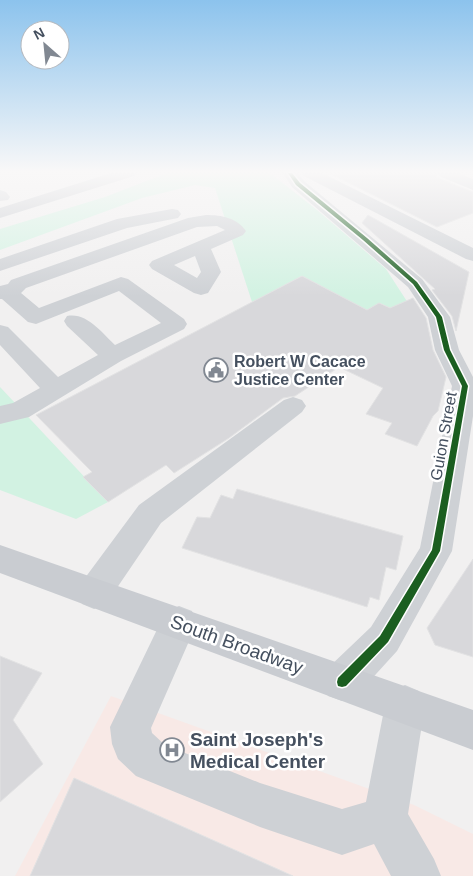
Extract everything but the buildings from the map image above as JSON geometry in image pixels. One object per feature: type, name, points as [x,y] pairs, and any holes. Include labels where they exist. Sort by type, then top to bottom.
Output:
[{"type":"main road","name":"South Broadway","points":[[0,559],[473,730]]},
{"type":"street","points":[[0,264],[24,258],[123,223],[172,214],[190,224]]},
{"type":"street","name":"Guion Street","points":[[334,214],[415,283],[439,317],[447,350],[465,386],[436,551],[384,639],[342,682]]},
{"type":"street","points":[[393,214],[469,250]]},
{"type":"street","points":[[0,313],[9,292],[44,275],[190,224],[216,219],[231,224],[238,231],[201,248]]},
{"type":"street","points":[[24,258],[44,275]]},
{"type":"street","points":[[0,429],[14,421],[10,413],[56,390],[112,356],[176,324],[120,283],[36,317],[9,292]]},
{"type":"street","points":[[75,321],[112,356]]},
{"type":"street","points":[[0,332],[56,390]]},
{"type":"street","points":[[94,593],[150,514],[294,406]]},
{"type":"street","points":[[179,624],[130,727],[134,744],[139,750],[151,761],[260,806],[342,832],[385,818]]},
{"type":"street","points":[[405,704],[385,818],[417,876]]},
{"type":"shaded area","name":"Saint Joseph's Medical Center","points":[[111,696],[414,805],[473,834],[473,876],[15,876]]},
{"type":"green space","points":[[50,214],[99,214],[0,250],[0,229]]},
{"type":"green space","points":[[223,214],[322,214],[386,269],[421,323],[380,303],[367,310],[302,276],[252,302]]},
{"type":"green space","points":[[0,387],[108,502],[76,519],[0,490]]},
{"type":"cycle path","points":[[334,214],[415,283],[439,317],[447,350],[465,386],[436,551],[384,639],[342,682]]},
{"type":"place","name":"Robert W Cacace Justice Center","points":[[216,370]]},
{"type":"place","name":"Saint Joseph's Medical Center","points":[[172,750]]}]
